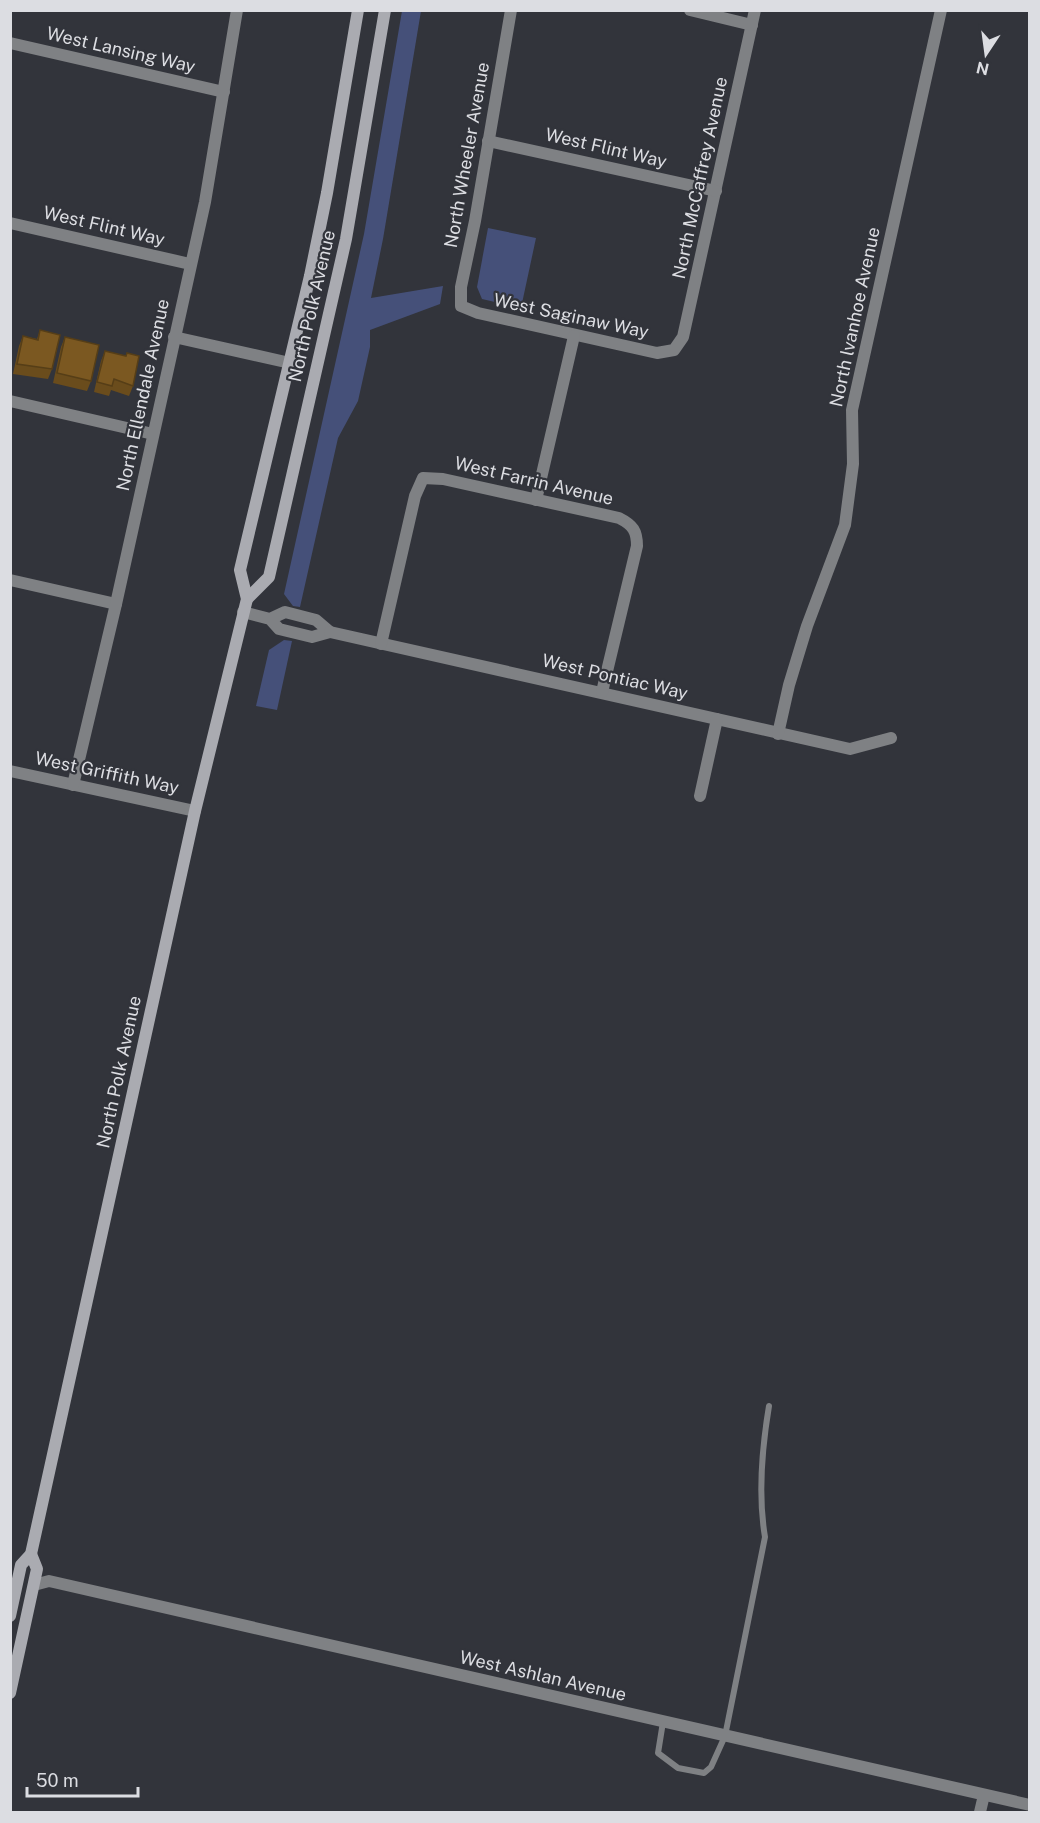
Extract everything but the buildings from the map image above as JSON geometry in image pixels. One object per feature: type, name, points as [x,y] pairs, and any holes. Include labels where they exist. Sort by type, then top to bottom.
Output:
[{"type":"main road","name":"North Polk Avenue","points":[[247,599],[240,570],[290,363],[327,194],[358,10]]},
{"type":"main road","name":"North Polk Avenue","points":[[16,1564],[31,1554],[195,811],[243,612],[247,599],[269,578],[346,238],[385,10]]},
{"type":"main road","points":[[10,1694],[37,1569],[31,1554]]},
{"type":"main road","points":[[10,1616],[16,1564],[37,1569]]},
{"type":"main road","name":"West Ashlan Avenue","points":[[14,1581],[34,1585]]},
{"type":"street","name":"North Ellendale Avenue","points":[[73,785],[116,604],[207,192],[237,10]]},
{"type":"street","name":"North Wheeler Avenue","points":[[461,306],[461,287],[475,221],[511,10]]},
{"type":"street","points":[[690,10],[752,25]]},
{"type":"street","name":"North McCaffrey Avenue","points":[[674,350],[683,337],[755,10]]},
{"type":"street","name":"North lvanhoe Avenue","points":[[778,734],[789,685],[807,626],[845,525],[853,464],[852,410],[941,10]]},
{"type":"street","name":"West Lansing Way","points":[[10,43],[224,92]]},
{"type":"street","name":"West Flint Way","points":[[488,141],[716,191]]},
{"type":"street","name":"West Flint Way","points":[[10,223],[190,264]]},
{"type":"street","name":"West Saginaw Way","points":[[461,306],[478,314],[574,336],[657,353],[674,350]]},
{"type":"street","points":[[536,500],[574,336]]},
{"type":"street","points":[[174,337],[290,363]]},
{"type":"street","points":[[10,401],[153,434]]},
{"type":"street","name":"West Farrin Avenue","points":[[381,644],[415,496],[423,478],[443,478],[619,518],[630,523],[637,533],[637,546],[602,692]]},
{"type":"street","points":[[10,580],[116,604]]},
{"type":"street","name":"West Pontiac Way","points":[[243,612],[270,619],[279,629],[312,637],[330,632]]},
{"type":"street","name":"West Pontiac Way","points":[[270,619],[285,612],[316,620],[330,632],[602,692],[778,734],[850,748],[891,738]]},
{"type":"street","points":[[700,796],[717,719]]},
{"type":"street","name":"West Griffith Way","points":[[10,771],[195,811]]},
{"type":"street","points":[[37,1569],[49,1581]]},
{"type":"street","name":"West Ashlan Avenue","points":[[34,1585],[49,1581],[1029,1805]]},
{"type":"street","points":[[980,1812],[984,1795]]},
{"type":"lane","points":[[663,1722],[658,1753],[678,1768],[706,1772],[711,1767],[725,1736],[765,1538],[762,1521],[763,1474],[769,1407]]},
{"type":"shaded area","points":[[402,11],[421,11],[371,298],[443,286],[440,304],[370,330],[370,347],[358,401],[338,438],[300,607],[293,606],[284,594],[364,234]]},
{"type":"shaded area","points":[[488,228],[536,238],[521,308],[482,299],[477,287]]},
{"type":"shaded area","points":[[284,640],[292,641],[277,710],[256,706],[269,650]]}]
